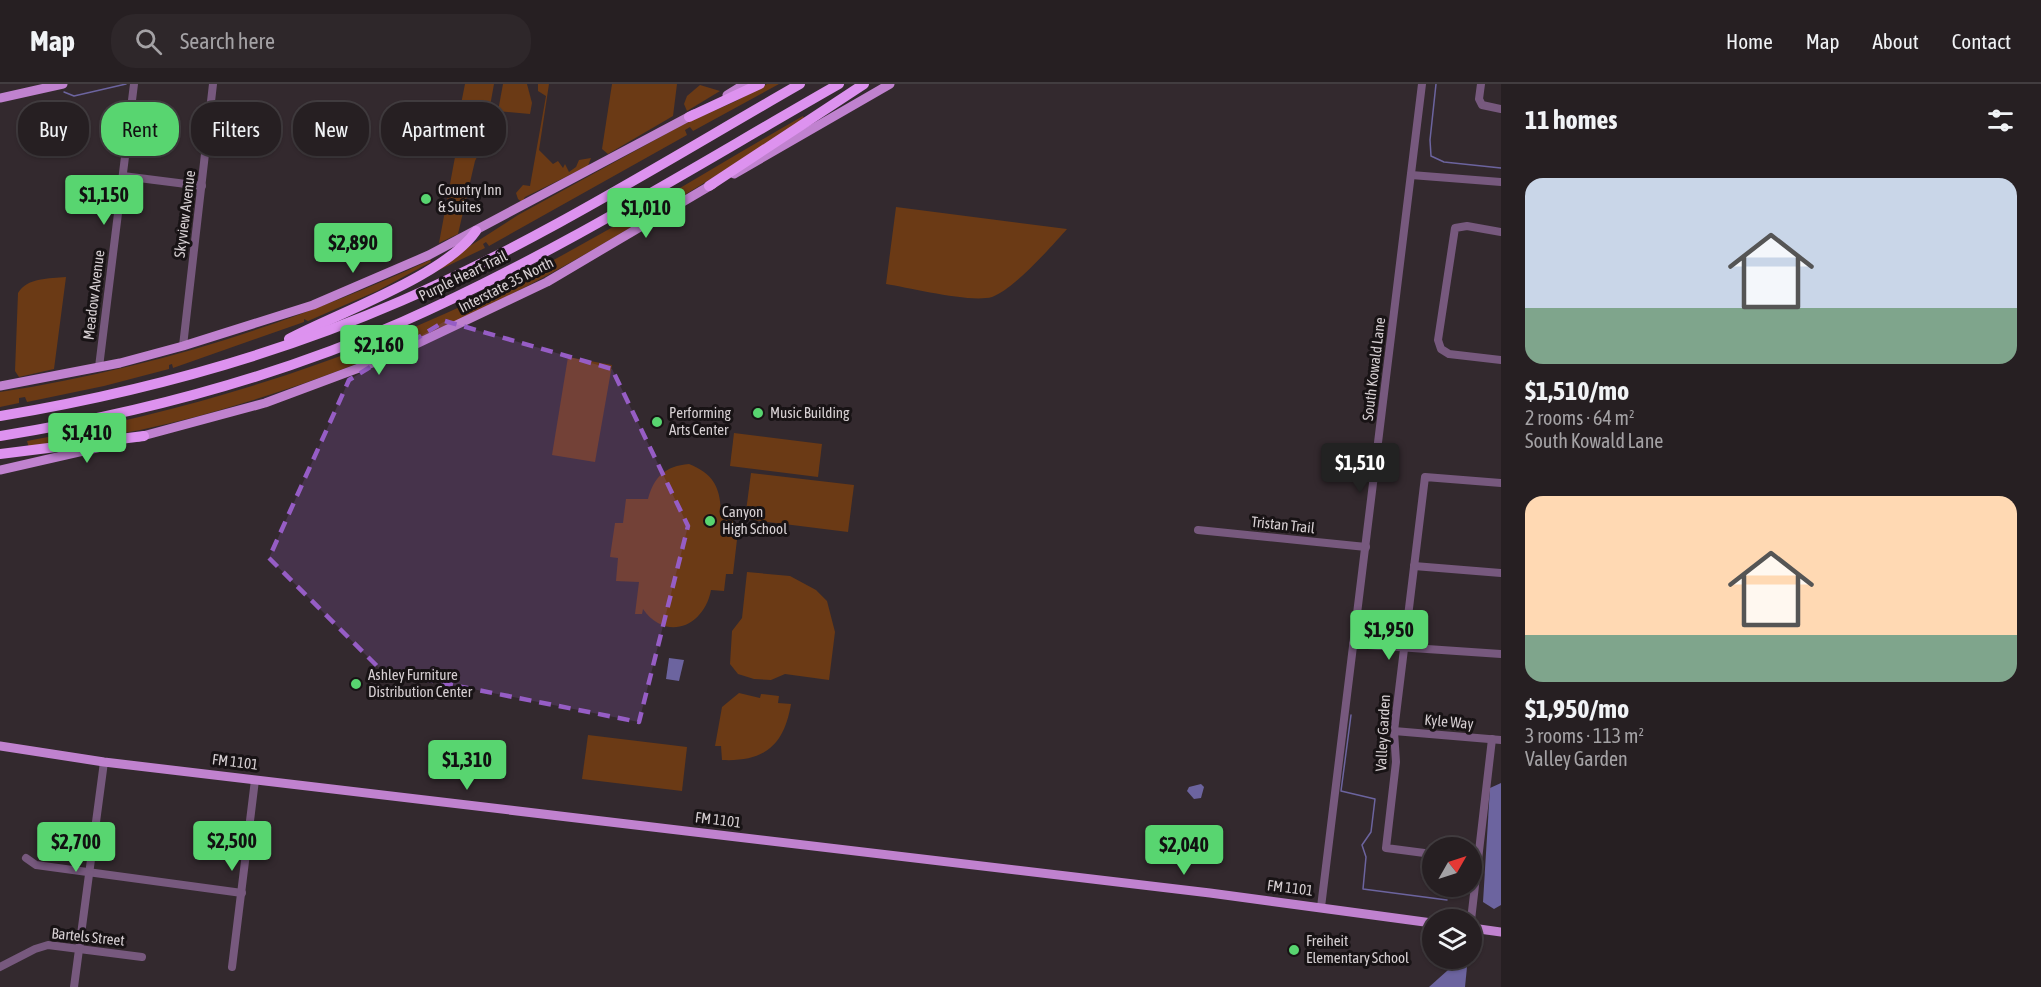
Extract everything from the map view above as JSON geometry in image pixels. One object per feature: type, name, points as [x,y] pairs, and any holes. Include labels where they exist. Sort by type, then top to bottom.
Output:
[{"type":"highway","points":[[688,117],[760,84]]},
{"type":"highway","name":"Purple Heart Trail","points":[[0,416],[102,398],[260,354],[390,305],[484,261],[800,84]]},
{"type":"highway","name":"Purple Heart Trail","points":[[0,436],[97,419],[208,391],[267,373],[400,323],[496,278],[839,84]]},
{"type":"highway","points":[[710,186],[864,84]]},
{"type":"highway","points":[[260,354],[414,278],[455,252],[469,241],[476,231]]},
{"type":"highway","points":[[0,454],[144,436]]},
{"type":"main road","points":[[0,98],[63,84]]},
{"type":"main road","points":[[0,386],[99,367],[183,346],[234,332],[340,294],[476,231],[745,84]]},
{"type":"main road","name":"Interstate 35 North","points":[[0,470],[144,436],[264,403],[391,356],[547,282],[890,84]]},
{"type":"main road","name":"FM 1101","points":[[0,746],[105,762],[1321,907],[1422,922]]},
{"type":"main road","points":[[1482,929],[1501,932]]},
{"type":"street","name":"Meadow Avenue","points":[[99,367],[134,84]]},
{"type":"street","name":"Skyview Avenue","points":[[183,346],[213,84]]},
{"type":"street","name":"South Kowald Lane","points":[[1321,907],[1422,84]]},
{"type":"street","points":[[1481,84],[1479,99],[1482,105],[1501,109]]},
{"type":"street","points":[[1411,175],[1501,182]]},
{"type":"street","points":[[123,176],[202,186]]},
{"type":"street","points":[[1501,231],[1467,226],[1455,228],[1438,340],[1441,349],[1449,354],[1501,360]]},
{"type":"street","name":"Valley Garden","points":[[1422,853],[1386,848],[1396,762],[1394,731],[1425,477],[1501,483]]},
{"type":"street","name":"Tristan Trail","points":[[1198,530],[1366,547]]},
{"type":"street","points":[[1414,566],[1501,573]]},
{"type":"street","points":[[1353,645],[1501,654]]},
{"type":"street","name":"Kyle Way","points":[[1394,731],[1501,740]]},
{"type":"street","points":[[1478,837],[1492,740]]},
{"type":"street","points":[[74,987],[105,762]]},
{"type":"street","points":[[232,967],[255,780]]},
{"type":"street","points":[[26,858],[36,865],[242,892]]},
{"type":"street","name":"Bartels Street","points":[[0,967],[44,945],[142,957]]},
{"type":"highlighted area","points":[[445,321],[612,369],[688,526],[639,722],[382,671],[269,558],[349,380]]},
{"type":"shaded area","points":[[465,84],[494,84],[491,102],[461,102]]},
{"type":"shaded area","points":[[503,84],[527,84],[532,103],[530,114],[506,112],[506,102],[500,102]]},
{"type":"shaded area","points":[[538,84],[549,84],[539,150],[553,164],[558,161],[563,168],[565,164],[569,172],[576,167],[579,160],[591,158],[588,166],[525,197],[522,202],[516,193],[523,185],[530,186],[546,96],[538,91]]},
{"type":"shaded area","points":[[612,84],[677,84],[673,116],[608,154],[602,149]]},
{"type":"shaded area","points":[[767,84],[779,84],[693,131],[690,127],[685,130],[687,135],[489,246],[486,242],[483,244],[485,248],[414,282],[518,215],[686,123],[734,102]]},
{"type":"shaded area","points":[[700,85],[720,91],[687,111],[684,104],[687,96]]},
{"type":"shaded area","points":[[803,116],[805,120],[791,130],[584,255],[514,293],[425,336],[331,374],[235,406],[140,430],[29,448],[27,441],[151,414],[273,379],[333,359],[451,311],[508,284],[582,244]]},
{"type":"shaded area","points":[[450,156],[478,156],[458,234],[439,243],[455,157]]},
{"type":"shaded area","points":[[896,207],[1067,229],[1031,267],[1001,293],[982,298],[955,297],[886,284]]},
{"type":"shaded area","points":[[430,260],[431,262],[377,291],[308,321],[304,319],[304,322],[173,368],[172,364],[169,365],[169,369],[104,386],[27,402],[25,397],[19,398],[19,403],[0,407],[0,392],[111,371],[220,341],[326,304]]},
{"type":"shaded area","points":[[66,277],[54,369],[19,377],[15,371],[18,293],[33,281]]},
{"type":"shaded area","points":[[568,357],[612,365],[595,462],[552,455]]},
{"type":"shaded area","points":[[734,433],[822,444],[818,477],[730,466]]},
{"type":"shaded area","points":[[689,464],[704,472],[714,482],[719,495],[721,512],[734,514],[732,530],[738,531],[733,574],[726,574],[724,591],[711,590],[701,613],[683,626],[673,627],[662,625],[652,619],[643,609],[642,614],[635,614],[639,582],[616,581],[618,558],[610,557],[615,523],[623,523],[626,499],[648,499],[657,479],[662,474],[673,467]]},
{"type":"shaded area","points":[[751,473],[854,485],[848,532],[745,519]]},
{"type":"shaded area","points":[[747,572],[790,576],[816,590],[827,601],[835,632],[829,680],[785,674],[771,680],[754,679],[738,674],[730,664],[732,631],[742,618]]},
{"type":"shaded area","points":[[669,658],[684,660],[679,681],[666,679]]},
{"type":"shaded area","points":[[739,693],[760,698],[761,694],[779,696],[778,703],[791,704],[788,719],[777,741],[770,748],[750,758],[722,760],[721,746],[715,746],[722,707]]},
{"type":"shaded area","points":[[588,735],[687,747],[682,791],[582,779]]},
{"type":"shaded area","points":[[1501,783],[1501,905],[1494,909],[1483,902],[1490,788]]},
{"type":"shaded area","points":[[1201,784],[1204,787],[1201,798],[1194,799],[1187,791],[1189,787]]},
{"type":"shaded area","points":[[1449,969],[1467,969],[1465,987],[1429,987]]},
{"type":"waterway","points":[[64,92],[74,96],[126,84]]},
{"type":"waterway","points":[[1436,84],[1430,140],[1431,156],[1444,162],[1501,168]]},
{"type":"waterway","points":[[1351,715],[1341,791],[1375,799],[1371,832],[1362,845],[1366,857],[1363,889],[1447,900]]},
{"type":"place","name":"Country Inn & Suites","points":[[426,199]]},
{"type":"place","name":"Music Building","points":[[758,413]]},
{"type":"place","name":"Performing Arts Center","points":[[657,422]]},
{"type":"place","name":"Canyon High School","points":[[710,521]]},
{"type":"place","name":"Ashley Furniture Distribution Center","points":[[356,684]]},
{"type":"place","name":"Freiheit Elementary School","points":[[1294,950]]}]
